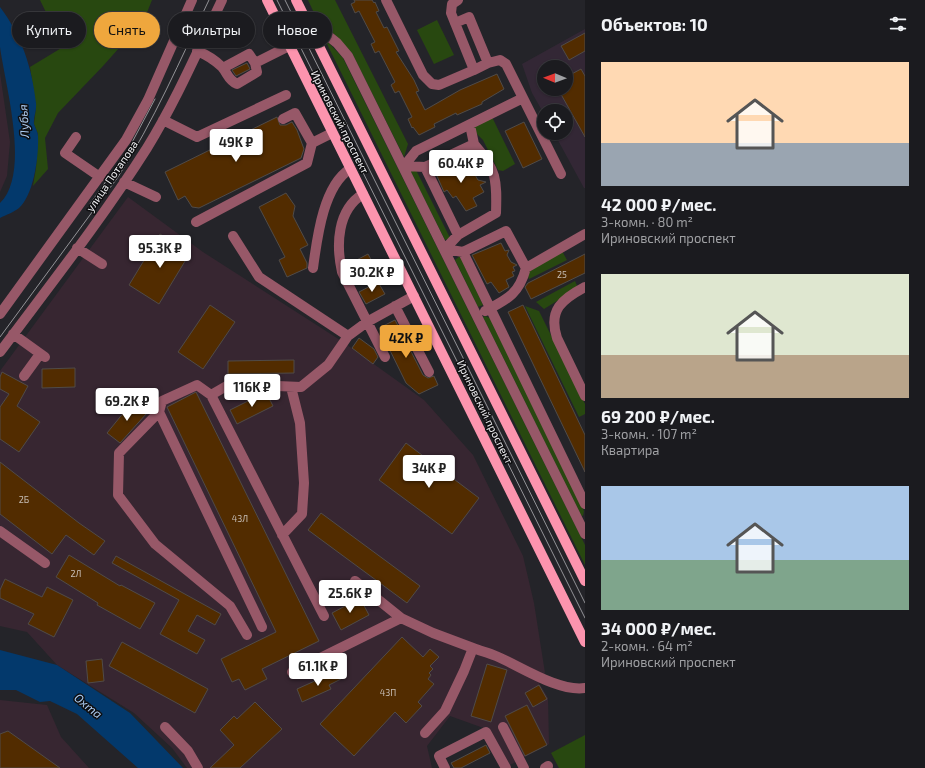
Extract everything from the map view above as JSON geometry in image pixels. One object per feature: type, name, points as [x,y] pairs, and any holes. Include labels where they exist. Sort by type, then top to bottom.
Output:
[{"type":"main road","name":"Ириновский проспект","points":[[267,0],[273,12]]},
{"type":"main road","name":"Ириновский проспект","points":[[296,0],[303,12]]},
{"type":"main road","name":"Ириновский проспект","points":[[290,48],[585,642]]},
{"type":"main road","name":"Ириновский проспект","points":[[321,48],[585,581]]},
{"type":"street","name":"улица Потапова","points":[[0,314],[126,140],[148,100],[192,0]]},
{"type":"street","name":"улица Потапова","points":[[0,352],[124,182],[163,120],[222,0]]},
{"type":"street","points":[[386,0],[423,75],[432,84],[439,85],[488,63],[500,60],[506,64],[561,174]]},
{"type":"street","points":[[457,0],[450,8],[474,70]]},
{"type":"street","points":[[455,23],[469,17],[488,63]]},
{"type":"street","points":[[332,39],[348,56],[584,527]]},
{"type":"street","points":[[256,63],[285,48]]},
{"type":"street","points":[[197,51],[207,55],[223,68],[230,81],[237,84],[257,72],[256,63],[249,54],[223,68]]},
{"type":"street","points":[[163,120],[197,136],[286,95]]},
{"type":"street","points":[[404,166],[416,151],[523,98]]},
{"type":"street","points":[[196,222],[307,162],[312,143],[295,114],[283,120]]},
{"type":"street","points":[[445,249],[458,235],[496,213],[496,179],[486,157],[474,144],[470,125]]},
{"type":"street","points":[[312,143],[332,133]]},
{"type":"street","points":[[76,137],[65,153],[100,177]]},
{"type":"street","points":[[404,166],[425,167],[474,144]]},
{"type":"street","points":[[425,167],[458,235]]},
{"type":"street","points":[[312,268],[322,217],[330,197],[342,176],[350,169]]},
{"type":"street","points":[[124,182],[156,197]]},
{"type":"street","points":[[363,194],[352,202],[344,216],[339,235],[338,253],[342,272],[385,357]]},
{"type":"street","points":[[445,249],[463,252],[506,231],[526,268],[522,283],[505,300],[478,314]]},
{"type":"street","points":[[526,268],[585,234]]},
{"type":"street","points":[[233,236],[259,277],[348,336]]},
{"type":"street","points":[[77,248],[102,264]]},
{"type":"street","points":[[463,252],[585,504]]},
{"type":"street","points":[[585,287],[561,302],[554,314],[554,327],[557,338],[585,396]]},
{"type":"street","points":[[211,395],[230,384],[301,387],[328,365],[348,336],[367,322],[414,296]]},
{"type":"street","points":[[395,306],[428,372]]},
{"type":"street","points":[[14,334],[42,356],[24,376]]},
{"type":"street","points":[[247,635],[230,606],[155,544],[118,494],[119,453],[159,412],[162,401],[197,385],[211,395],[324,616]]},
{"type":"street","points":[[282,535],[302,514],[304,483],[300,423],[291,386]]},
{"type":"street","points":[[159,412],[262,627]]},
{"type":"street","points":[[0,532],[45,563]]},
{"type":"street","points":[[355,581],[402,618],[433,634],[496,656],[542,679],[570,687],[585,688]]},
{"type":"street","points":[[292,672],[402,618]]},
{"type":"street","points":[[425,733],[445,711],[473,648]]},
{"type":"street","points":[[165,727],[188,751],[198,768]]},
{"type":"street","points":[[503,727],[524,768]]},
{"type":"street","points":[[445,768],[439,756],[486,732],[501,767]]},
{"type":"shaded area","points":[[585,29],[585,188],[558,140],[573,140],[573,104],[538,104],[532,93],[522,64]]},
{"type":"shaded area","points":[[0,73],[10,142],[7,176],[0,192]]},
{"type":"shaded area","points":[[128,197],[203,252],[343,342],[424,400],[473,455],[523,556],[534,603],[545,673],[539,683],[548,698],[549,744],[508,766],[489,730],[450,716],[427,746],[432,768],[187,768],[172,748],[134,713],[57,665],[27,632],[0,626],[0,371]]},
{"type":"shaded area","points":[[0,700],[47,705],[61,737],[89,768],[0,768]]},
{"type":"green space","points":[[40,0],[152,0],[147,12],[94,12],[94,48],[119,48],[58,113],[45,138],[48,169],[33,186],[36,168],[38,134],[34,124],[36,107],[30,67],[61,48],[86,48],[86,12],[46,12]]},
{"type":"green space","points":[[308,0],[335,0],[408,144],[404,157],[352,53],[332,32],[332,12],[314,12]]},
{"type":"green space","points":[[437,20],[454,55],[434,64],[417,30]]},
{"type":"green space","points":[[332,46],[343,58],[585,545],[585,565],[329,48],[332,48]]},
{"type":"green space","points":[[492,117],[515,164],[503,171],[498,170],[474,126]]},
{"type":"green space","points":[[410,170],[416,170],[450,238],[445,240]]},
{"type":"green space","points":[[562,251],[567,260],[529,279],[527,273]]},
{"type":"green space","points":[[460,256],[483,305],[478,307],[455,260]]},
{"type":"green space","points":[[575,281],[578,288],[544,309],[536,302]]},
{"type":"green space","points":[[525,306],[539,311],[585,404],[585,414],[579,417]]},
{"type":"green space","points":[[485,316],[490,318],[584,511],[583,516],[581,515],[483,317]]},
{"type":"green space","points":[[585,735],[585,768],[559,768],[551,753]]},
{"type":"water","name":"Лубья","points":[[0,7],[12,25],[12,48],[23,48],[29,65],[36,103],[34,126],[38,134],[38,144],[32,185],[24,202],[19,208],[0,218],[0,203],[9,189],[14,171],[15,150],[14,128],[0,47]]},
{"type":"water","name":"Охта","points":[[0,650],[57,665],[130,713],[183,768],[138,768],[77,714],[50,701],[40,702],[16,690],[0,690]]},
{"type":"building","points":[[354,0],[372,0],[374,3],[375,2],[379,11],[376,12],[384,28],[387,27],[399,51],[396,52],[414,80],[419,91],[416,92],[425,110],[460,90],[497,74],[504,89],[482,102],[482,104],[457,115],[456,113],[434,124],[435,127],[419,135],[413,127],[412,128],[408,119],[412,117],[399,91],[395,93],[391,85],[395,82],[379,51],[375,53],[371,44],[375,42],[359,11],[355,13],[351,4],[355,2]]},
{"type":"building","points":[[585,33],[585,51],[569,60],[561,46]]},
{"type":"building","points":[[247,63],[250,69],[236,76],[232,70]]},
{"type":"building","points":[[581,69],[585,76],[585,137],[573,116],[573,104],[566,104],[562,96],[573,96],[573,73]]},
{"type":"building","points":[[277,117],[280,125],[286,125],[292,122],[297,130],[304,149],[301,158],[199,208],[192,207],[185,196],[178,200],[165,172]]},
{"type":"building","points":[[524,122],[542,159],[523,168],[505,131]]},
{"type":"building","points":[[468,161],[472,169],[477,167],[474,173],[478,180],[486,182],[480,185],[484,192],[473,198],[477,206],[466,211],[456,196],[453,198],[447,190],[444,192],[437,176],[440,169],[447,165],[449,169]]},
{"type":"building","points":[[286,193],[295,206],[293,216],[308,245],[300,249],[307,263],[307,268],[287,277],[279,260],[285,257],[259,207]]},
{"type":"building","points":[[160,234],[190,253],[159,304],[129,285]]},
{"type":"building","points":[[501,243],[505,251],[509,250],[507,255],[511,262],[517,265],[513,267],[515,271],[512,272],[514,276],[506,280],[509,287],[499,293],[491,282],[487,284],[472,255]]},
{"type":"building","points":[[368,254],[374,265],[352,277],[347,265]]},
{"type":"building","points":[[585,254],[585,273],[531,299],[525,287],[528,283]]},
{"type":"building","points":[[378,282],[385,294],[366,304],[359,292]]},
{"type":"building","points":[[210,305],[235,322],[203,369],[178,352]]},
{"type":"building","points":[[523,305],[585,435],[585,472],[508,312]]},
{"type":"building","points":[[395,320],[423,375],[428,378],[434,376],[438,385],[419,394],[406,383],[379,328]]},
{"type":"building","points":[[359,338],[374,349],[378,357],[373,364],[352,348]]},
{"type":"building","points":[[294,360],[294,373],[228,374],[228,361]]},
{"type":"building","points":[[75,368],[75,387],[42,388],[42,369]]},
{"type":"building","points":[[2,372],[28,386],[17,406],[40,422],[19,452],[0,439],[0,407],[9,394],[0,389],[0,377]]},
{"type":"building","points":[[196,392],[319,641],[262,669],[267,679],[245,690],[239,679],[232,682],[221,659],[276,632],[167,407]]},
{"type":"building","points":[[266,392],[273,406],[237,424],[230,410]]},
{"type":"building","points":[[133,401],[147,413],[120,443],[107,433]]},
{"type":"building","points":[[406,443],[479,498],[452,534],[379,480]]},
{"type":"building","points":[[0,462],[79,523],[105,541],[94,555],[66,535],[52,554],[0,514]]},
{"type":"building","points":[[321,513],[420,586],[407,603],[308,530]]},
{"type":"building","points":[[69,555],[120,586],[121,585],[155,603],[140,629],[97,605],[98,603],[56,577]]},
{"type":"building","points":[[116,556],[221,614],[215,625],[197,615],[188,631],[205,640],[197,654],[160,634],[179,600],[112,563]]},
{"type":"building","points":[[5,579],[42,597],[47,587],[73,600],[54,637],[28,624],[34,614],[0,598],[0,590]]},
{"type":"building","points":[[360,598],[369,615],[341,630],[332,613]]},
{"type":"building","points":[[402,637],[423,657],[430,649],[439,657],[430,666],[433,669],[429,673],[431,675],[428,679],[434,684],[418,702],[422,706],[406,723],[395,712],[354,756],[320,724]]},
{"type":"building","points":[[122,642],[208,689],[195,713],[109,666]]},
{"type":"building","points":[[102,659],[104,681],[88,683],[86,661]]},
{"type":"building","points":[[487,664],[507,670],[491,722],[471,716]]},
{"type":"building","points":[[337,671],[341,679],[329,685],[331,689],[302,702],[297,689]]},
{"type":"building","points":[[539,685],[547,699],[533,707],[525,693]]},
{"type":"building","points":[[255,702],[282,729],[240,768],[210,768],[234,745],[220,730],[234,716],[237,719]]},
{"type":"building","points":[[527,705],[547,745],[525,756],[505,716]]},
{"type":"building","points":[[8,731],[60,768],[0,768],[0,734]]},
{"type":"building","points":[[486,745],[490,753],[461,768],[454,768],[451,763]]},
{"type":"tram line","points":[[0,337],[118,177],[155,112],[209,0]]},
{"type":"tram line","points":[[277,0],[585,618]]},
{"type":"tram line","points":[[285,0],[585,603]]},
{"type":"tram line","points":[[90,204],[128,150],[155,99]]}]
